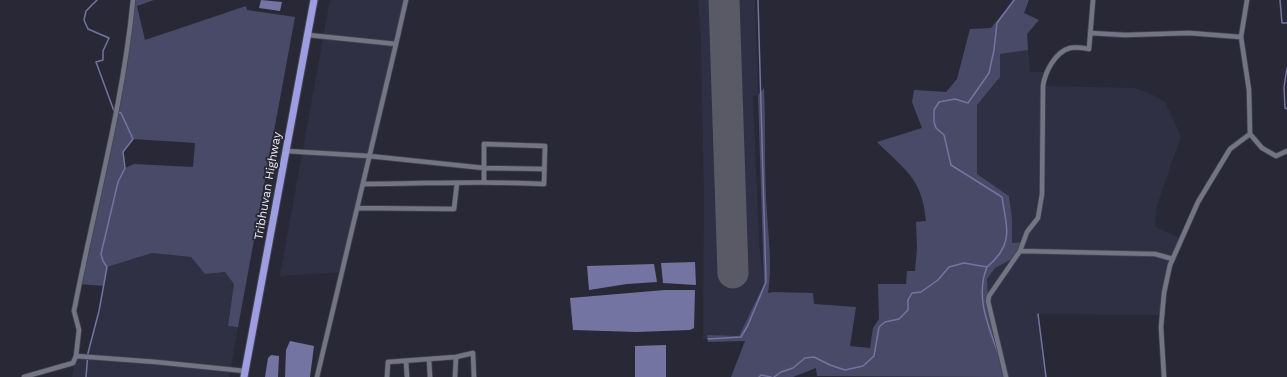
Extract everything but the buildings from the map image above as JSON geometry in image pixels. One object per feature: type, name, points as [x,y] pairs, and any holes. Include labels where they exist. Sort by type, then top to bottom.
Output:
[{"type":"highway","name":"Tribhuvan Highway","points":[[245,374],[314,0]]},
{"type":"street","points":[[24,377],[73,363],[76,356],[79,330],[74,311],[116,115],[129,45],[133,0]]},
{"type":"street","points":[[317,377],[406,0]]},
{"type":"street","points":[[1006,377],[988,301],[989,296],[1020,251],[1028,232],[1038,218],[1042,194],[1043,86],[1045,72],[1062,51],[1071,48],[1089,49],[1092,0]]},
{"type":"street","points":[[1247,0],[1241,37],[1249,90],[1250,134],[1262,148],[1276,156],[1287,151]]},
{"type":"street","points":[[1090,33],[1125,35],[1189,33],[1241,37]]},
{"type":"street","points":[[308,35],[396,44]]},
{"type":"street","points":[[1164,377],[1161,327],[1163,301],[1172,259],[1198,202],[1230,149],[1250,134]]},
{"type":"street","points":[[363,184],[484,182],[544,184],[545,146],[484,144],[484,182]]},
{"type":"street","points":[[286,151],[369,156],[484,168],[544,170]]},
{"type":"street","points":[[358,208],[454,210],[457,183]]},
{"type":"street","points":[[1020,251],[1155,254],[1172,259]]},
{"type":"street","points":[[387,377],[388,362],[456,357],[473,352],[474,377]]},
{"type":"street","points":[[76,356],[245,374]]},
{"type":"street","points":[[455,377],[456,357]]},
{"type":"street","points":[[429,360],[430,377]]},
{"type":"street","points":[[406,361],[407,377]]},
{"type":"shaded area","points":[[133,0],[154,0],[137,6],[145,40],[246,6],[247,10],[295,17],[238,327],[228,326],[234,284],[225,272],[205,274],[191,257],[152,253],[107,267],[104,286],[79,284],[117,109]],"holes":[[[133,139],[195,143],[193,167],[134,164],[125,168],[123,152]]]},
{"type":"shaded area","points":[[261,0],[282,2],[280,11],[259,8]]},
{"type":"shaded area","points":[[330,0],[406,0],[342,272],[280,276]]},
{"type":"shaded area","points":[[698,0],[755,0],[758,95],[753,96],[759,244],[764,284],[739,336],[703,339],[704,199],[701,40]]},
{"type":"shaded area","points":[[1014,0],[1029,0],[1024,13],[1039,20],[1027,34],[1028,50],[1000,54],[1000,77],[977,105],[977,174],[1009,196],[1012,219],[1012,243],[1025,242],[1012,259],[995,268],[987,279],[989,312],[1006,377],[817,376],[816,368],[793,377],[731,377],[745,341],[708,342],[707,335],[739,336],[764,284],[758,95],[764,88],[767,214],[770,264],[768,293],[813,293],[814,304],[856,307],[850,346],[870,348],[873,328],[879,319],[878,284],[906,284],[907,271],[915,271],[917,248],[916,222],[926,221],[921,195],[911,176],[877,142],[922,128],[912,102],[914,90],[946,92],[957,79],[970,29],[991,28]]},
{"type":"shaded area","points":[[1028,50],[1030,72],[1045,72],[1043,86],[1134,88],[1151,94],[1165,102],[1181,136],[1157,205],[1155,227],[1182,239],[1170,265],[1162,315],[1038,314],[1046,377],[1006,377],[989,311],[987,279],[995,268],[1012,259],[1025,242],[1012,243],[1012,219],[1009,196],[977,174],[977,105],[1000,77],[1000,54]]},
{"type":"shaded area","points":[[152,253],[191,257],[205,274],[225,272],[234,284],[228,326],[238,327],[229,377],[72,377],[76,356],[90,357],[88,353],[99,311],[107,267]]},
{"type":"shaded area","points":[[695,262],[696,285],[663,283],[661,263]]},
{"type":"shaded area","points":[[654,264],[657,282],[627,284],[589,290],[587,266]]},
{"type":"shaded area","points":[[665,290],[695,290],[694,328],[690,330],[636,332],[573,330],[570,298]]},
{"type":"shaded area","points":[[290,341],[314,346],[310,377],[285,377],[286,350]]},
{"type":"shaded area","points":[[666,345],[666,377],[635,377],[635,346]]},
{"type":"shaded area","points":[[271,355],[279,356],[278,377],[265,377],[268,358]]},
{"type":"waterway","points":[[86,377],[88,353],[99,311],[107,267],[101,254],[118,182],[125,168],[123,152],[133,139],[121,113],[114,111],[96,62],[103,60],[103,51],[109,38],[88,29],[84,20],[86,11],[97,0]]},
{"type":"waterway","points":[[708,339],[741,337],[748,325],[766,282],[758,0]]},
{"type":"waterway","points":[[774,377],[781,372],[793,368],[805,358],[814,357],[845,370],[863,366],[874,356],[879,327],[885,322],[899,319],[908,310],[908,300],[912,293],[921,292],[938,280],[949,267],[964,263],[987,267],[996,259],[1005,243],[1007,228],[1002,197],[951,165],[944,135],[936,128],[934,122],[934,110],[939,102],[955,99],[968,103],[989,73],[994,50],[997,23],[1014,0]]},
{"type":"waterway","points":[[1280,0],[1282,23],[1287,23]]},
{"type":"waterway","points":[[1287,68],[1284,87],[1285,108],[1287,109]]},
{"type":"waterway","points":[[987,267],[982,289],[984,310],[998,353]]},
{"type":"waterway","points":[[1038,314],[1046,377]]},
{"type":"waterway","points":[[759,377],[761,375],[771,377]]},
{"type":"runway","points":[[724,0],[733,273]]}]
